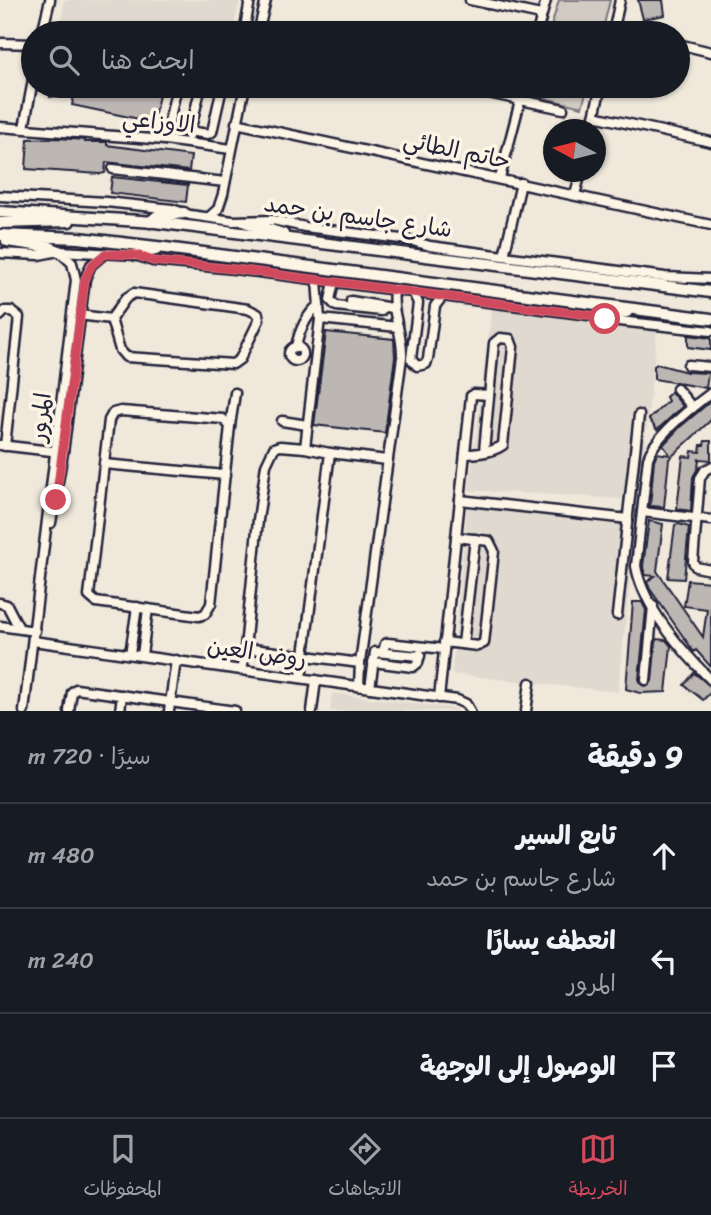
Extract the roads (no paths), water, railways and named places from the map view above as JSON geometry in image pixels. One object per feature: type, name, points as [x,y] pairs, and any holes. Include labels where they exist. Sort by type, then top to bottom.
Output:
[{"type":"main road","name":"شارع جاسم بن حمد","points":[[0,212],[150,222],[711,292]]},
{"type":"main road","points":[[150,222],[160,216],[184,213]]},
{"type":"main road","points":[[0,223],[69,222],[100,218]]},
{"type":"main road","points":[[244,222],[285,234],[293,239]]},
{"type":"main road","points":[[0,238],[79,238],[711,319]]},
{"type":"main road","points":[[0,238],[59,251]]},
{"type":"main road","points":[[136,255],[165,248]]},
{"type":"main road","points":[[684,288],[711,285]]},
{"type":"main road","points":[[596,316],[655,312]]},
{"type":"street","points":[[46,21],[50,0]]},
{"type":"street","points":[[246,21],[250,0]]},
{"type":"street","points":[[259,21],[264,0]]},
{"type":"street","points":[[470,0],[541,15]]},
{"type":"street","points":[[540,21],[545,0]]},
{"type":"street","points":[[615,21],[620,0]]},
{"type":"street","points":[[0,43],[21,44]]},
{"type":"street","points":[[690,47],[711,52]]},
{"type":"street","points":[[24,128],[30,98]]},
{"type":"street","points":[[165,139],[174,98]]},
{"type":"street","points":[[188,143],[198,98]]},
{"type":"street","points":[[168,128],[208,134],[213,130],[219,98]]},
{"type":"street","points":[[209,217],[218,209],[223,194],[242,98]]},
{"type":"street","points":[[511,98],[563,109]]},
{"type":"street","points":[[593,119],[598,98]]},
{"type":"street","points":[[500,178],[520,100]]},
{"type":"street","points":[[594,116],[711,142]]},
{"type":"street","name":"حاتم الطائي","points":[[236,123],[711,225]]},
{"type":"street","name":"الاوزاعي","points":[[0,127],[165,139],[231,149]]},
{"type":"street","points":[[113,169],[225,182]]},
{"type":"street","points":[[575,195],[578,182]]},
{"type":"street","points":[[504,256],[521,183]]},
{"type":"street","points":[[223,194],[225,211],[233,221]]},
{"type":"street","name":"شارع جاسم بن حمد","points":[[0,196],[172,209],[244,222],[273,220],[504,256],[664,277],[711,279]]},
{"type":"street","points":[[0,253],[39,255],[59,251],[136,255],[153,261],[394,289],[610,320],[711,331]]},
{"type":"street","name":"المرور","points":[[59,251],[69,260],[75,273],[77,315]]},
{"type":"street","name":"المرور","points":[[24,711],[77,315],[88,272],[96,260],[105,254]]},
{"type":"street","points":[[305,448],[320,319],[317,281]]},
{"type":"street","points":[[334,282],[330,300],[336,306],[381,311]]},
{"type":"street","points":[[359,686],[402,357],[403,340],[392,308],[394,289]]},
{"type":"street","points":[[413,292],[418,303],[411,359],[417,366],[426,364],[428,359],[435,306],[443,296]]},
{"type":"street","points":[[134,293],[248,309],[258,314],[259,320],[240,359],[229,364],[127,357],[120,350],[111,319],[125,298],[134,293]]},
{"type":"street","points":[[351,301],[392,308]]},
{"type":"street","points":[[316,356],[302,355],[296,361],[290,358],[289,352],[296,347],[311,311],[319,305]]},
{"type":"street","points":[[0,316],[5,311],[10,311],[19,317],[2,446],[59,452]]},
{"type":"street","points":[[77,315],[111,319]]},
{"type":"street","points":[[320,319],[398,327]]},
{"type":"street","points":[[465,454],[484,451],[500,448],[503,443],[513,347],[510,339],[500,338],[495,341],[484,451]]},
{"type":"street","points":[[688,365],[711,367]]},
{"type":"street","points":[[677,389],[693,408]]},
{"type":"street","points":[[0,392],[9,398]]},
{"type":"street","points":[[230,426],[223,419],[118,411],[111,415],[88,594],[93,601],[199,616],[209,610],[235,393]]},
{"type":"street","points":[[711,393],[651,449],[636,566],[639,582],[653,607],[688,656],[711,680]]},
{"type":"street","points":[[439,698],[471,396],[489,395]]},
{"type":"street","points":[[618,615],[639,415]]},
{"type":"street","points":[[282,421],[307,425]]},
{"type":"street","points":[[242,670],[255,539],[266,465],[274,448],[305,448],[387,460]]},
{"type":"street","points":[[301,678],[330,453]]},
{"type":"street","points":[[104,464],[225,475]]},
{"type":"street","points":[[711,467],[705,470],[700,478],[693,562],[696,567],[711,570]]},
{"type":"street","points":[[460,500],[628,519]]},
{"type":"street","points":[[642,512],[711,520]]},
{"type":"street","points":[[370,688],[375,652],[421,651],[463,644],[480,646],[484,641],[494,551],[489,541],[456,537]]},
{"type":"street","points":[[463,644],[475,539]]},
{"type":"street","points":[[0,603],[8,607],[19,628]]},
{"type":"street","points":[[130,654],[137,607]]},
{"type":"street","points":[[646,680],[653,607]]},
{"type":"street","points":[[142,655],[148,609]]},
{"type":"street","points":[[0,627],[34,635]]},
{"type":"street","points":[[0,627],[19,628],[34,635]]},
{"type":"street","name":"روض العين","points":[[34,635],[130,654],[461,701],[470,711]]},
{"type":"street","points":[[245,648],[360,663]]},
{"type":"street","points":[[373,662],[413,667],[418,663],[421,651]]},
{"type":"street","points":[[170,706],[176,660]]},
{"type":"street","points":[[312,711],[316,680]]},
{"type":"street","points":[[526,711],[530,683]]},
{"type":"street","points":[[69,711],[72,692],[76,689],[122,695],[170,706],[235,711]]},
{"type":"street","points":[[120,711],[122,695]]}]
